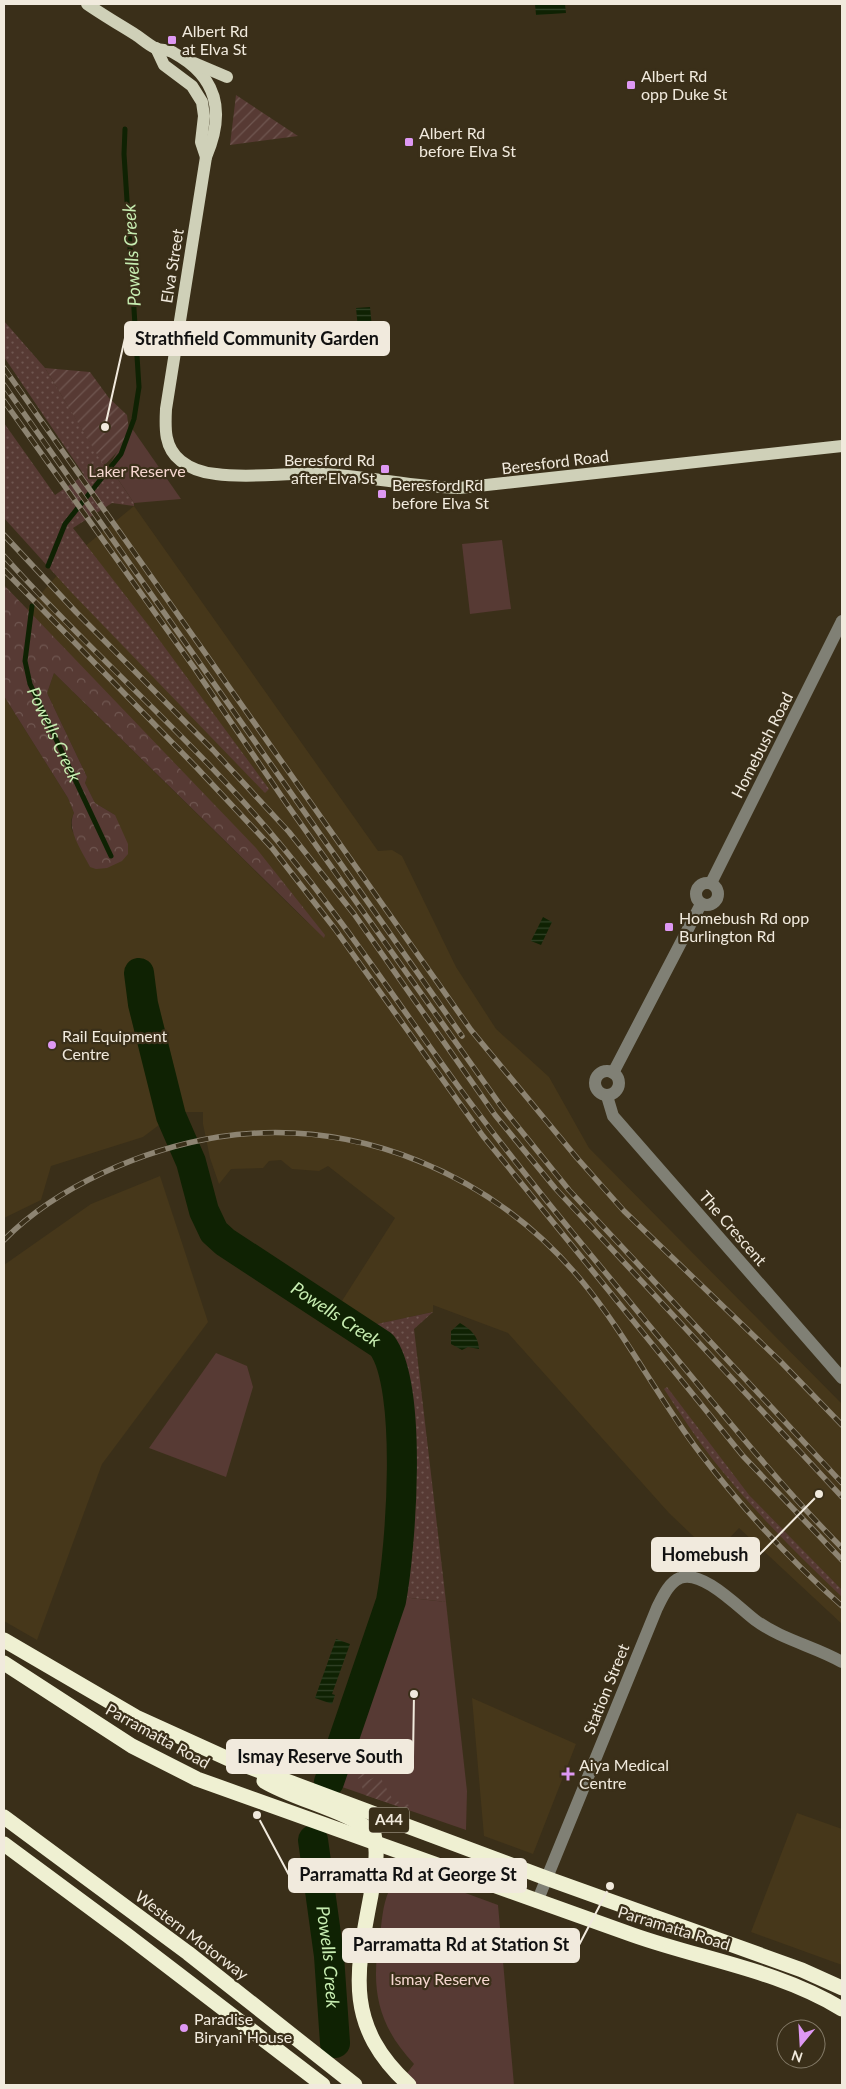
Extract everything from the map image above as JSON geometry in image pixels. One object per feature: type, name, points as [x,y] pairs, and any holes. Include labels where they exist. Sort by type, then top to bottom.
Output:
[{"type":"highway","name":"Parramatta Road","points":[[4,1640],[136,1717],[233,1761],[546,1878],[802,1970],[842,1988]]},
{"type":"highway","name":"Parramatta Road","points":[[4,1663],[132,1746],[197,1779],[639,1937],[762,1972],[822,1997],[842,2009]]},
{"type":"highway","points":[[233,1761],[282,1792],[359,1822],[374,1834],[376,1864],[358,1979],[360,2006],[370,2036],[395,2072],[409,2085]]},
{"type":"highway","name":"Western Motorway","points":[[4,1817],[188,1953],[355,2085]]},
{"type":"highway","points":[[4,1844],[135,1941],[323,2085]]},
{"type":"main road","name":"Elva Street","points":[[88,4],[156,48],[173,52],[187,62],[202,74],[210,85],[215,98],[214,138],[206,158],[166,409]]},
{"type":"main road","name":"Elva Street","points":[[156,48],[164,64],[192,86],[202,102],[204,116],[201,142],[206,158]]},
{"type":"main road","points":[[187,62],[199,63],[227,76]]},
{"type":"main road","name":"Beresford Road","points":[[166,409],[166,439],[171,451],[180,460],[205,472],[232,475],[325,474],[428,487],[488,486],[842,446]]},
{"type":"street","name":"Homebush Road","points":[[613,1073],[701,904],[711,905],[718,898],[718,891],[711,883],[842,621]]},
{"type":"street","points":[[601,1072],[613,1073],[618,1079],[618,1087],[614,1093],[607,1096],[597,1090],[595,1082],[601,1072]]},
{"type":"street","name":"The Crescent","points":[[607,1096],[613,1116],[842,1378]]},
{"type":"street","name":"Station Street","points":[[537,1902],[657,1608],[668,1589],[680,1578],[689,1577],[704,1581],[768,1629],[842,1662]]},
{"type":"shaded area","points":[[535,4],[565,4],[566,13],[536,15]]},
{"type":"shaded area","points":[[370,307],[373,338],[359,339],[356,308]]},
{"type":"shaded area","points":[[134,506],[378,851],[392,850],[402,856],[456,967],[496,1029],[549,1077],[589,1148],[842,1404],[842,1624],[739,1528],[713,1555],[669,1513],[508,1333],[433,1305],[433,1312],[372,1325],[340,1304],[395,1218],[328,1166],[319,1171],[292,1169],[281,1160],[269,1161],[263,1168],[231,1169],[219,1184],[210,1158],[203,1124],[203,1112],[181,1112],[171,1116],[143,1137],[51,1166],[41,1200],[4,1218],[4,696],[68,798],[74,813],[71,820],[71,828],[90,867],[115,815],[95,803],[85,783],[87,777],[47,693],[54,673],[310,925],[21,616],[78,552]]},
{"type":"shaded area","points":[[543,917],[552,922],[541,945],[531,941]]},
{"type":"shaded area","points":[[160,1176],[208,1322],[102,1464],[37,1640],[4,1621],[4,1265],[91,1204]]},
{"type":"shaded area","points":[[460,1323],[473,1333],[479,1349],[468,1347],[462,1350],[451,1344],[451,1331]]},
{"type":"shaded area","points":[[336,1639],[350,1644],[332,1694],[335,1695],[332,1704],[315,1698]]},
{"type":"shaded area","points":[[472,1698],[576,1744],[533,1854],[484,1836]]},
{"type":"shaded area","points":[[797,1813],[842,1829],[842,1965],[751,1932]]},
{"type":"green space","points":[[236,95],[298,136],[230,145]]},
{"type":"green space","points":[[4,321],[45,368],[104,465],[109,466],[134,503],[134,506],[112,503],[73,528],[149,626],[269,789],[265,793],[71,592],[4,518],[4,423],[55,495],[84,475],[4,357]]},
{"type":"green space","points":[[45,368],[90,372],[109,398],[127,415],[130,438],[104,466]]},
{"type":"green space","name":"Laker Reserve","points":[[131,427],[181,499],[134,503],[109,466]]},
{"type":"green space","points":[[502,540],[511,609],[470,614],[462,544]]},
{"type":"green space","points":[[4,585],[256,848],[325,935],[324,938],[54,673],[47,693],[87,777],[85,783],[95,803],[115,815],[128,844],[128,854],[122,861],[107,868],[96,869],[90,867],[73,833],[72,820],[74,813],[68,798],[4,696]]},
{"type":"green space","points":[[433,1312],[414,1329],[446,1602],[402,1597],[409,1483],[397,1350],[390,1337],[372,1325]]},
{"type":"green space","points":[[216,1353],[247,1366],[253,1387],[226,1477],[149,1448]]},
{"type":"green space","points":[[667,1387],[749,1495],[842,1590],[842,1597],[808,1565],[729,1479],[682,1416],[664,1389]]},
{"type":"green space","points":[[402,1597],[446,1602],[467,1791],[466,1830],[342,1787]]},
{"type":"green space","points":[[408,1733],[412,1734],[400,1747],[373,1770],[358,1779],[356,1774],[386,1756]]},
{"type":"green space","points":[[379,1775],[393,1800],[409,1805],[412,1811],[365,1795],[361,1784]]},
{"type":"green space","name":"Ismay Reserve","points":[[414,1878],[430,1880],[498,1905],[514,2085],[398,2085],[414,2064],[400,2048],[383,2016],[378,2000],[376,1965],[384,1908],[389,1890],[396,1880],[402,1885]]},
{"type":"waterway","name":"Powells Creek","points":[[48,566],[65,524],[121,454],[134,419],[139,387],[124,154],[125,129]]},
{"type":"waterway","name":"Powells Creek","points":[[32,606],[25,661],[30,684],[111,856]]},
{"type":"waterway","name":"Powells Creek","points":[[139,973],[143,1004],[171,1116],[191,1162],[204,1211],[214,1232],[225,1242],[382,1345],[392,1366],[398,1395],[402,1468],[401,1507],[395,1576],[391,1601],[329,1782]]},
{"type":"waterway","name":"Powells Creek","points":[[313,1840],[329,1956],[335,2043]]},
{"type":"railway","points":[[4,368],[471,1030],[577,1158],[624,1211],[780,1361],[842,1425]]},
{"type":"railway","points":[[4,385],[462,1036]]},
{"type":"railway","points":[[4,401],[195,669],[286,803],[501,1106],[569,1190],[842,1483]]},
{"type":"railway","points":[[4,535],[76,612],[213,750],[289,832],[354,914],[495,1115],[555,1188],[842,1497]]},
{"type":"railway","points":[[4,556],[72,628],[213,769],[280,844],[327,903],[458,1086],[531,1181],[748,1444],[842,1548]]},
{"type":"railway","points":[[4,570],[197,768],[272,848],[335,929],[483,1136],[743,1456],[842,1560]]},
{"type":"railway","points":[[4,1240],[49,1203],[103,1173],[161,1151],[218,1137],[270,1133],[321,1136],[370,1145],[418,1161],[464,1183],[507,1210],[546,1243],[581,1280],[613,1322],[684,1432],[716,1473],[785,1552],[842,1606]]},
{"type":"place","name":"Albert Rd at Elva St","points":[[172,40]]},
{"type":"place","name":"Albert Rd opp Duke St","points":[[631,85]]},
{"type":"place","name":"Albert Rd before Elva St","points":[[409,142]]},
{"type":"place","name":"Strathfield Community Garden","points":[[105,427]]},
{"type":"place","name":"Beresford Rd after Elva St","points":[[385,469]]},
{"type":"place","name":"Beresford Rd before Elva St","points":[[382,494]]},
{"type":"place","name":"Homebush Rd opp Burlington Rd","points":[[669,927]]},
{"type":"place","name":"Rail Equipment Centre","points":[[52,1045]]},
{"type":"place","name":"Homebush","points":[[819,1494]]},
{"type":"place","name":"Ismay Reserve South","points":[[414,1694]]},
{"type":"place","name":"Aiya Medical Centre","points":[[568,1774]]},
{"type":"place","name":"Parramatta Rd at George St","points":[[257,1815]]},
{"type":"place","name":"Parramatta Rd at Station St","points":[[610,1886]]},
{"type":"place","name":"Paradise Biryani House","points":[[184,2028]]}]
